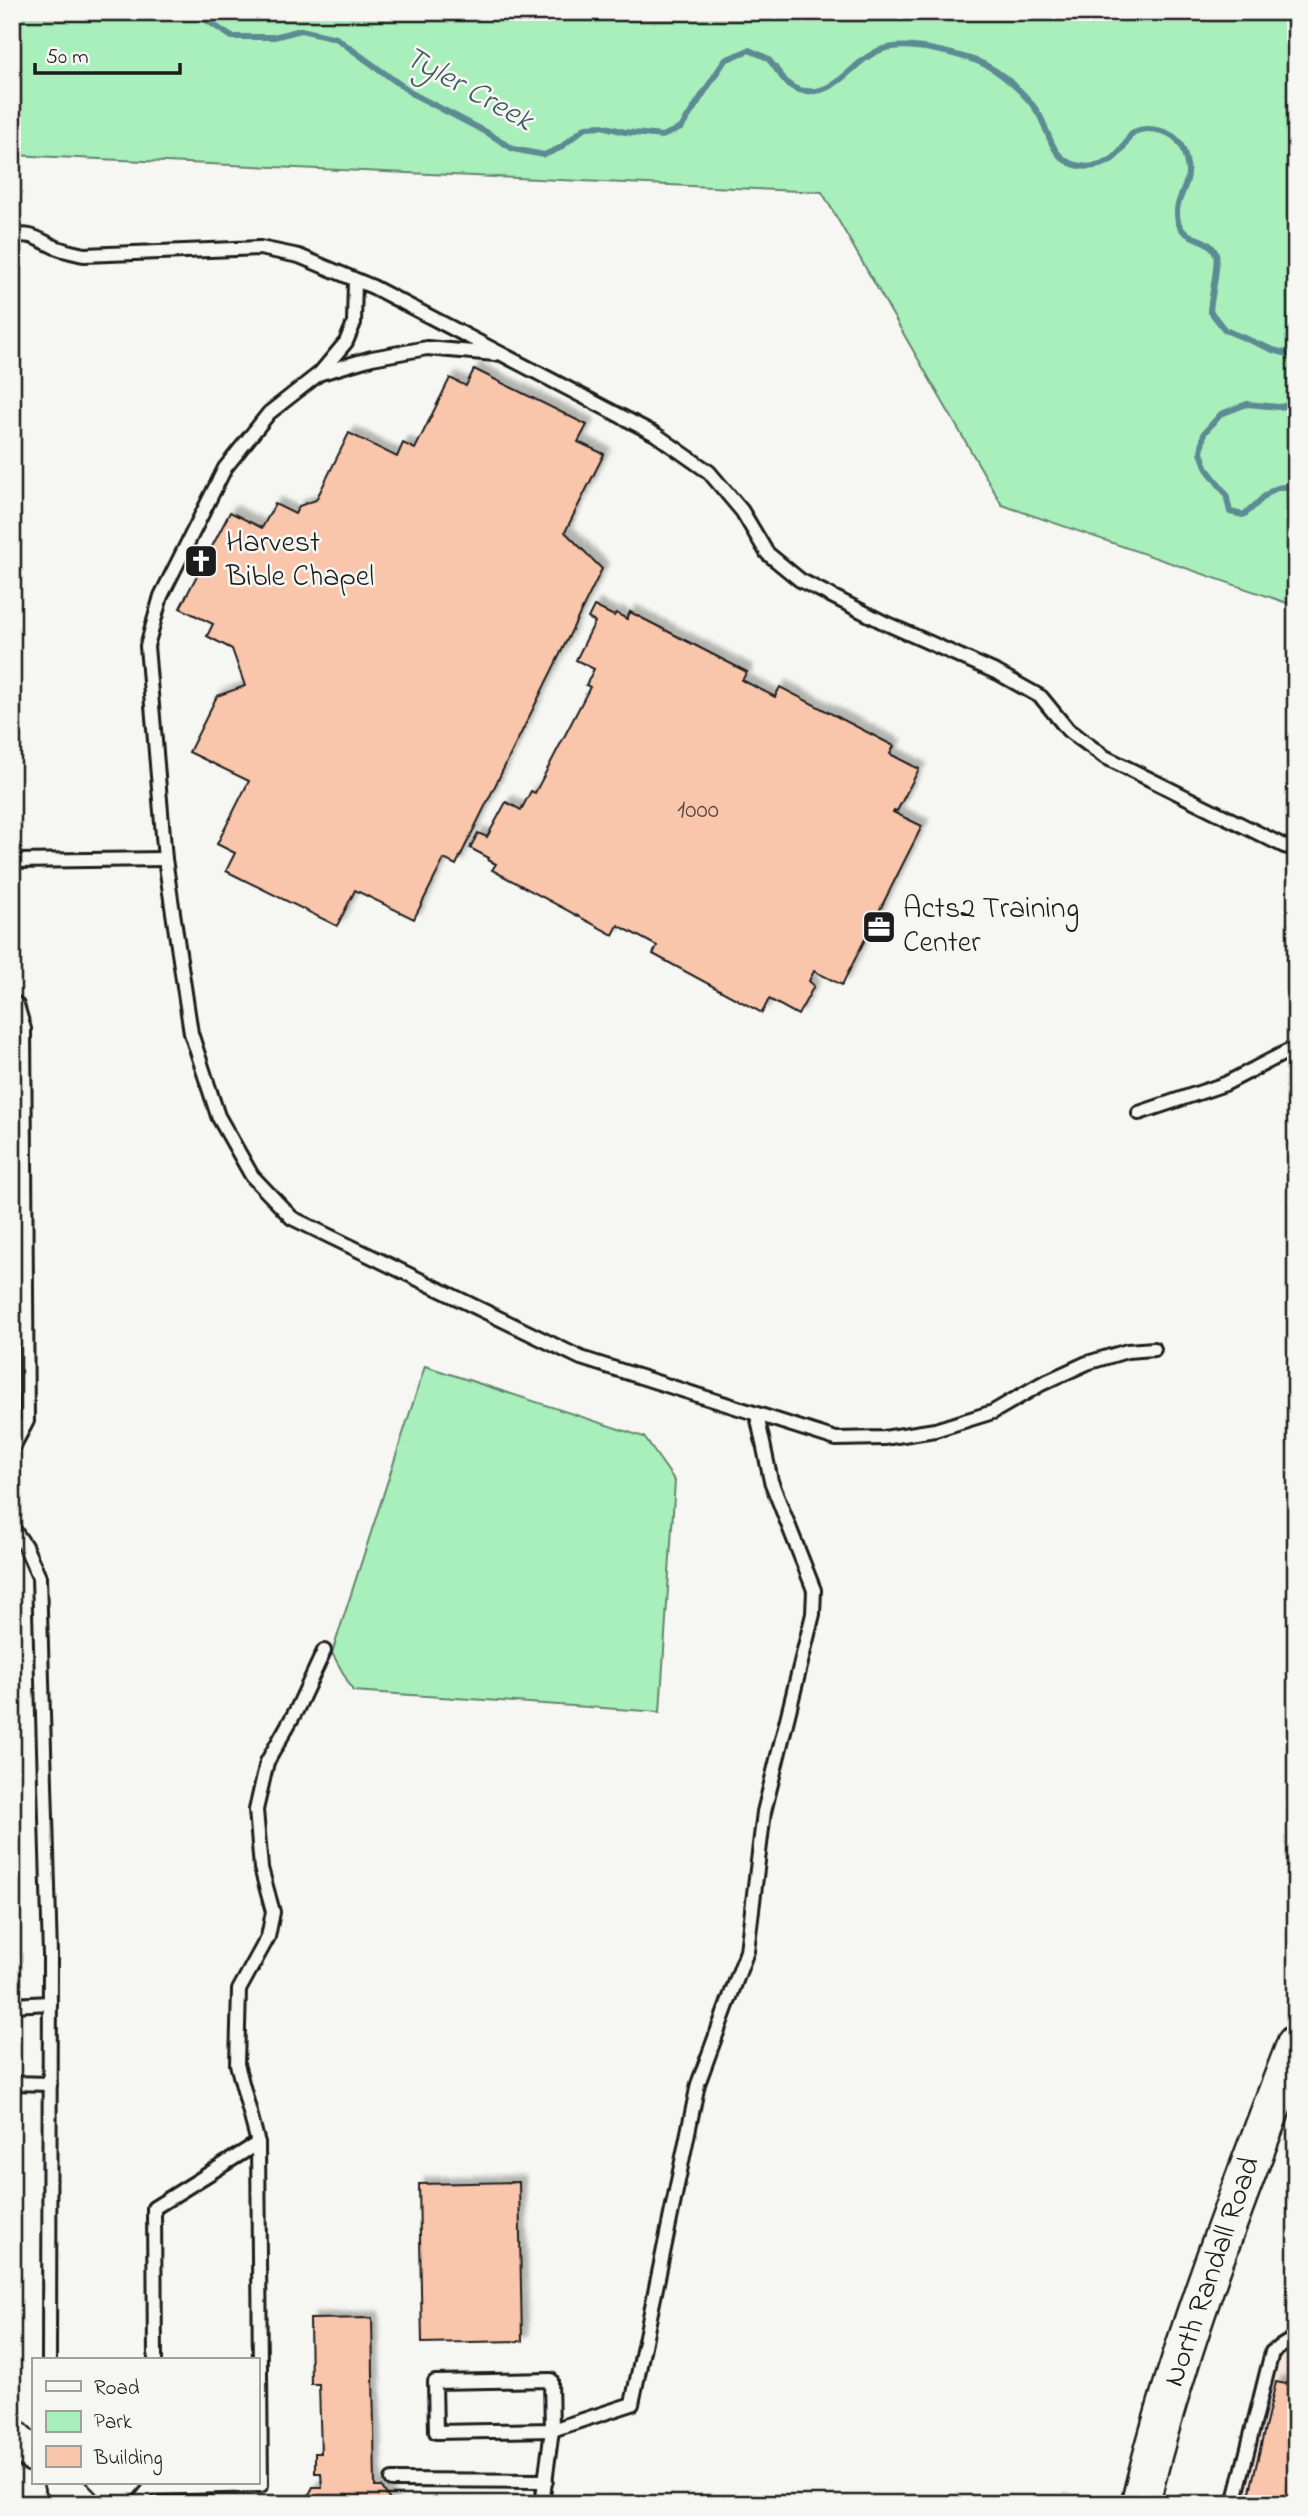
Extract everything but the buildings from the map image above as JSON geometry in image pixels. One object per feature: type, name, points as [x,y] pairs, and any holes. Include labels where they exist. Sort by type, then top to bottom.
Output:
[{"type":"main road","name":"North Randall Road","points":[[1140,2504],[1212,2261],[1296,2044]]},
{"type":"main road","points":[[12,2435],[32,2454]]},
{"type":"main road","points":[[62,2484],[82,2504]]},
{"type":"lane","points":[[12,238],[16,235],[36,236],[57,248],[84,256],[260,248],[299,256],[355,280],[503,354],[654,435],[709,472],[741,511],[767,553],[800,580],[885,624],[998,673],[1041,697],[1068,730],[1105,757],[1284,846],[1296,849]]},
{"type":"lane","points":[[355,280],[354,323],[346,342],[320,373],[269,413],[225,468],[161,596],[146,646],[165,859],[191,1033],[218,1116],[252,1176],[292,1218],[580,1359],[836,1438],[884,1438],[935,1430],[993,1412],[1041,1384],[1087,1363],[1127,1351],[1154,1349]]},
{"type":"lane","points":[[320,373],[372,358],[428,348],[503,354]]},
{"type":"lane","points":[[12,861],[165,859]]},
{"type":"lane","points":[[12,1001],[17,1005],[24,1029],[19,1130],[19,1244],[27,1421],[12,1449]]},
{"type":"lane","points":[[1139,1113],[1225,1084],[1296,1046]]},
{"type":"lane","points":[[542,2504],[552,2430],[551,2380],[435,2382],[436,2432],[552,2430],[632,2404],[698,2084],[747,1951],[764,1812],[813,1614],[814,1590],[771,1481],[757,1415]]},
{"type":"lane","points":[[12,1527],[25,1546],[39,1577],[50,2003],[50,2358]]},
{"type":"lane","points":[[137,2504],[150,2485],[261,2485],[258,2143],[237,2064],[239,1990],[268,1937],[274,1912],[261,1868],[256,1810],[268,1762],[324,1651]]},
{"type":"lane","points":[[12,2005],[50,2003]]},
{"type":"lane","points":[[12,2083],[50,2084]]},
{"type":"lane","points":[[155,2358],[154,2208],[258,2143]]},
{"type":"lane","points":[[1234,2504],[1272,2352],[1296,2337]]},
{"type":"lane","points":[[392,2480],[546,2481]]},
{"type":"shaded area","points":[[1296,2304],[1296,2504],[1232,2504]]},
{"type":"green space","points":[[12,12],[1296,12],[1296,606],[1002,505],[822,192],[12,155]]},
{"type":"green space","points":[[425,1366],[644,1437],[675,1481],[660,1712],[353,1691],[332,1653]]},
{"type":"waterway","name":"Tyler Creek","points":[[194,12],[232,37],[274,37],[301,30],[336,38],[413,94],[513,149],[544,155],[560,148],[586,127],[602,126],[625,132],[662,136],[681,128],[725,60],[749,50],[768,59],[788,84],[806,91],[828,87],[873,54],[893,47],[930,49],[977,61],[1004,77],[1028,100],[1040,116],[1057,152],[1068,162],[1089,167],[1108,162],[1118,154],[1132,134],[1140,130],[1160,131],[1178,140],[1188,171],[1177,211],[1178,222],[1187,234],[1212,247],[1217,259],[1210,311],[1225,330],[1273,350],[1296,356]]},
{"type":"waterway","name":"Tyler Creek","points":[[1296,404],[1279,407],[1247,404],[1221,414],[1204,433],[1201,453],[1207,469],[1226,494],[1230,512],[1243,515],[1266,494],[1280,487],[1296,489]]},
{"type":"place","name":"Harvest Bible Chapel","points":[[201,561]]},
{"type":"place","name":"Acts2 Training Center","points":[[879,927]]}]
